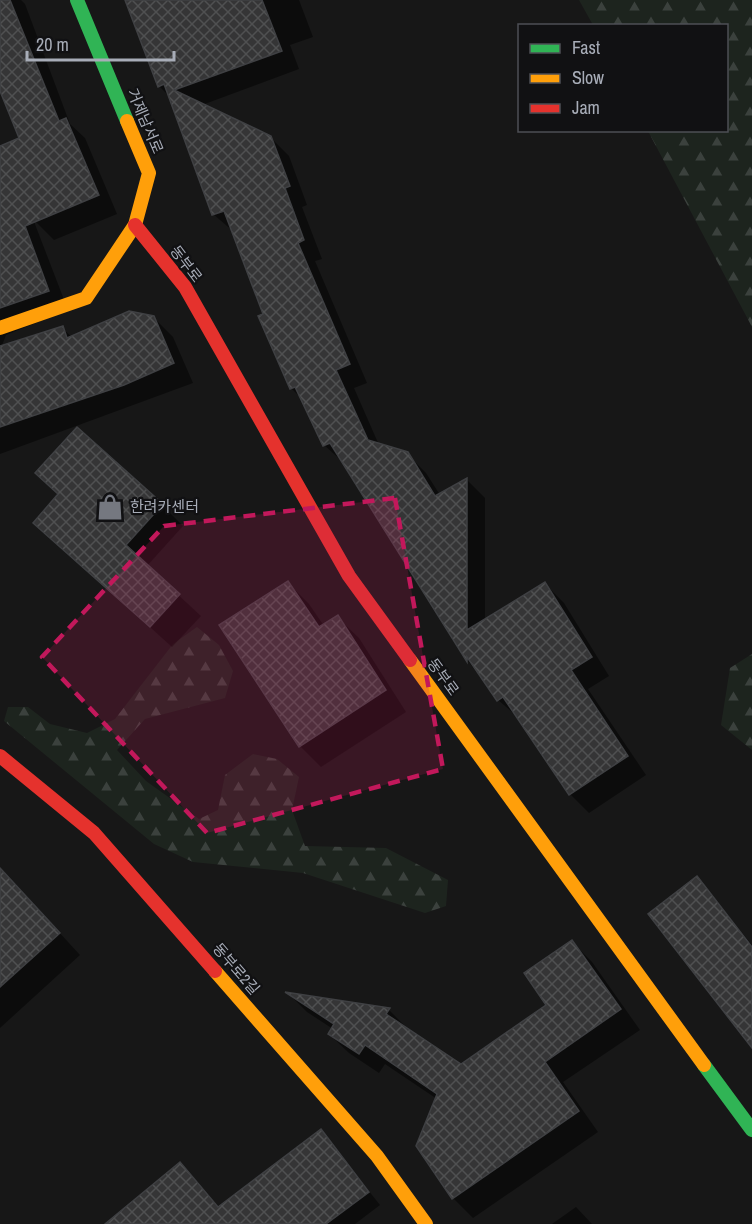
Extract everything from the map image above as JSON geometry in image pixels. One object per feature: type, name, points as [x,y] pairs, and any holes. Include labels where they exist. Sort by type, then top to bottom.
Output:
[{"type":"street","name":"거제남서로","points":[[0,328],[86,298],[135,225],[149,173],[77,0]]},
{"type":"street","name":"동부로","points":[[135,225],[184,287],[349,576],[752,1130]]},
{"type":"street","name":"동부로2길","points":[[0,756],[94,833],[377,1156],[426,1224]]},
{"type":"highlighted area","points":[[395,498],[443,769],[207,833],[42,657],[164,526]]},
{"type":"green space","points":[[579,0],[752,0],[752,327],[649,132],[728,132],[728,24],[592,24]]},
{"type":"green space","points":[[197,627],[219,645],[233,671],[225,698],[145,719],[117,750],[146,781],[199,819],[218,810],[225,775],[253,754],[277,759],[299,777],[292,810],[305,846],[386,848],[448,880],[446,906],[425,913],[303,873],[193,862],[154,844],[4,721],[8,707],[28,707],[50,724],[87,733],[115,719],[173,644]]},
{"type":"green space","points":[[752,654],[752,750],[721,725],[730,668]]},
{"type":"building","points":[[0,0],[10,0],[59,121],[66,118],[99,195],[25,226],[49,291],[0,308],[0,146],[19,138],[0,91]]},
{"type":"building","points":[[125,0],[262,0],[282,51],[174,90],[271,136],[290,186],[285,188],[304,240],[298,243],[350,364],[336,370],[368,440],[408,452],[435,496],[467,478],[467,630],[545,582],[592,657],[571,670],[628,756],[569,795],[503,697],[497,701],[467,657],[467,662],[330,443],[323,446],[295,387],[290,389],[258,316],[263,314],[224,211],[212,215],[164,84],[158,87]]},
{"type":"building","points":[[129,311],[154,316],[174,363],[124,385],[0,427],[0,346],[63,326],[67,338]]},
{"type":"building","points":[[77,427],[163,504],[126,545],[180,594],[150,627],[33,523],[58,494],[35,473]]},
{"type":"building","points":[[288,581],[319,627],[338,615],[386,690],[299,747],[219,625]]},
{"type":"building","points":[[0,868],[60,933],[0,987]]},
{"type":"building","points":[[697,876],[752,947],[752,1048],[648,914]]},
{"type":"building","points":[[572,940],[621,1009],[545,1062],[579,1111],[452,1199],[416,1146],[437,1094],[365,1045],[359,1054],[328,1034],[334,1024],[285,992],[390,1008],[386,1014],[461,1064],[546,1005],[524,973]]},
{"type":"building","points":[[321,1129],[369,1192],[326,1224],[105,1224],[180,1162],[218,1207]]},
{"type":"traffic: fast","points":[[77,0],[127,121]]},
{"type":"traffic: fast","points":[[704,1065],[752,1130]]},
{"type":"traffic: slow","points":[[0,328],[86,298],[135,225],[149,173],[127,121]]},
{"type":"traffic: slow","points":[[410,660],[704,1065]]},
{"type":"traffic: slow","points":[[215,971],[377,1156],[426,1224]]},
{"type":"traffic: jam","points":[[135,225],[185,287],[349,576],[410,660]]},
{"type":"traffic: jam","points":[[0,756],[94,833],[215,971]]},
{"type":"place","name":"한려카센터","points":[[110,507]]}]
